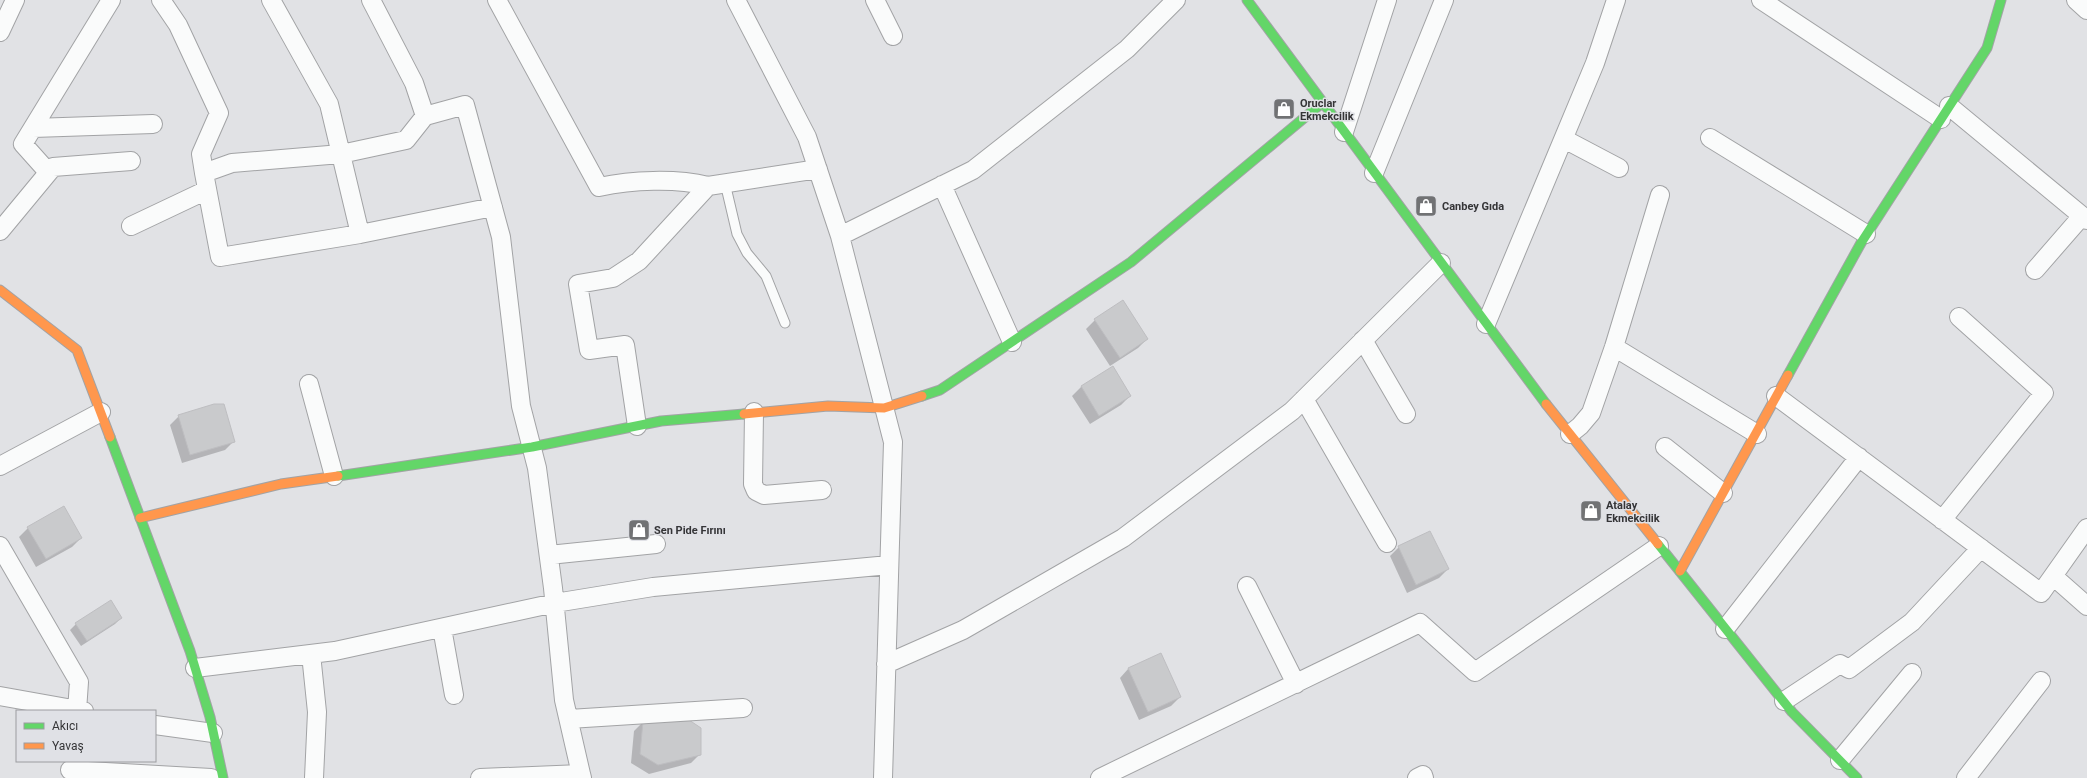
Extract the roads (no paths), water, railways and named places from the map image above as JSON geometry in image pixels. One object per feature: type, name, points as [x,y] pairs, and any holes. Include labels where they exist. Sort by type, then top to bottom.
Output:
[{"type":"main road","points":[[1246,0],[1486,324],[1570,434],[1784,701],[1857,778]]},
{"type":"main road","points":[[1680,571],[1757,434],[1776,396],[1866,234],[1987,48],[2001,0]]},
{"type":"main road","points":[[140,518],[281,484],[532,447],[661,421],[828,406],[884,408],[940,390],[1131,262],[1322,103]]},
{"type":"main road","points":[[0,290],[77,350],[195,668],[213,733],[223,778]]},
{"type":"street","points":[[0,32],[15,0]]},
{"type":"street","points":[[48,172],[23,144],[111,0]]},
{"type":"street","points":[[161,0],[178,25],[219,113],[201,154],[220,257],[360,234],[493,208]]},
{"type":"street","points":[[271,0],[329,104],[360,234]]},
{"type":"street","points":[[371,0],[414,84],[425,116]]},
{"type":"street","points":[[497,0],[599,187],[625,181],[716,185],[818,168]]},
{"type":"street","points":[[736,0],[807,137],[840,236],[893,442],[883,778]]},
{"type":"street","points":[[875,0],[893,36]]},
{"type":"street","points":[[840,236],[973,170],[1121,54],[1176,0]]},
{"type":"street","points":[[1344,132],[1387,0]]},
{"type":"street","points":[[1374,173],[1444,0]]},
{"type":"street","points":[[1486,324],[1595,64],[1616,0]]},
{"type":"street","points":[[1761,0],[1945,112],[2084,218],[2035,270]]},
{"type":"street","points":[[2076,0],[2087,10]]},
{"type":"street","points":[[131,226],[205,182],[232,163],[341,154],[406,140],[425,116],[465,105],[501,237],[521,406],[537,468],[549,555],[564,700],[581,776],[480,778]]},
{"type":"street","points":[[33,128],[153,124]]},
{"type":"street","points":[[1710,138],[1866,234]]},
{"type":"street","points":[[1564,139],[1620,168]]},
{"type":"street","points":[[0,231],[53,166],[131,160]]},
{"type":"street","points":[[636,426],[625,345],[589,350],[578,284],[613,278],[639,261],[716,185]]},
{"type":"street","points":[[942,185],[1012,342]]},
{"type":"street","points":[[1570,434],[1580,426],[1591,413],[1614,348],[1660,195]]},
{"type":"street","points":[[886,664],[962,630],[1123,538],[1292,411],[1441,263]]},
{"type":"street","points":[[1942,520],[2044,393],[1958,317]]},
{"type":"street","points":[[1363,340],[1406,414]]},
{"type":"street","points":[[1614,348],[1757,434]]},
{"type":"street","points":[[309,384],[334,476]]},
{"type":"street","points":[[1776,396],[2041,593],[2087,528]]},
{"type":"street","points":[[1304,399],[1387,543]]},
{"type":"street","points":[[0,466],[101,412]]},
{"type":"street","points":[[754,412],[753,484],[756,491],[764,495],[822,490]]},
{"type":"street","points":[[1665,447],[1723,493]]},
{"type":"street","points":[[1725,629],[1859,457]]},
{"type":"street","points":[[549,555],[656,544]]},
{"type":"street","points":[[0,546],[80,682],[79,710]]},
{"type":"street","points":[[1100,778],[1420,623],[1476,672],[1659,546]]},
{"type":"street","points":[[1784,701],[1840,664],[1849,669],[1912,622],[1981,548]]},
{"type":"street","points":[[195,668],[335,651],[554,604],[653,587],[889,565]]},
{"type":"street","points":[[2053,576],[2087,606]]},
{"type":"street","points":[[1247,586],[1296,684]]},
{"type":"street","points":[[442,628],[454,694]]},
{"type":"street","points":[[311,654],[318,712],[314,778]]},
{"type":"street","points":[[1840,760],[1912,673]]},
{"type":"street","points":[[1966,778],[2041,681]]},
{"type":"street","points":[[0,696],[74,710]]},
{"type":"street","points":[[569,719],[743,708]]},
{"type":"street","points":[[156,724],[213,733]]},
{"type":"street","points":[[70,770],[211,778]]},
{"type":"street","points":[[1417,778],[1423,775],[1424,778]]},
{"type":"lane","points":[[716,185],[737,234],[747,253],[766,276],[785,323]]},
{"type":"place","name":"Oruclar Ekmekcilik","points":[[1284,109]]},
{"type":"place","name":"Canbey Gıda","points":[[1426,206]]},
{"type":"place","name":"Atalay Ekmekcilik","points":[[1591,511]]},
{"type":"place","name":"Sen Pide Fırını","points":[[639,530]]}]
